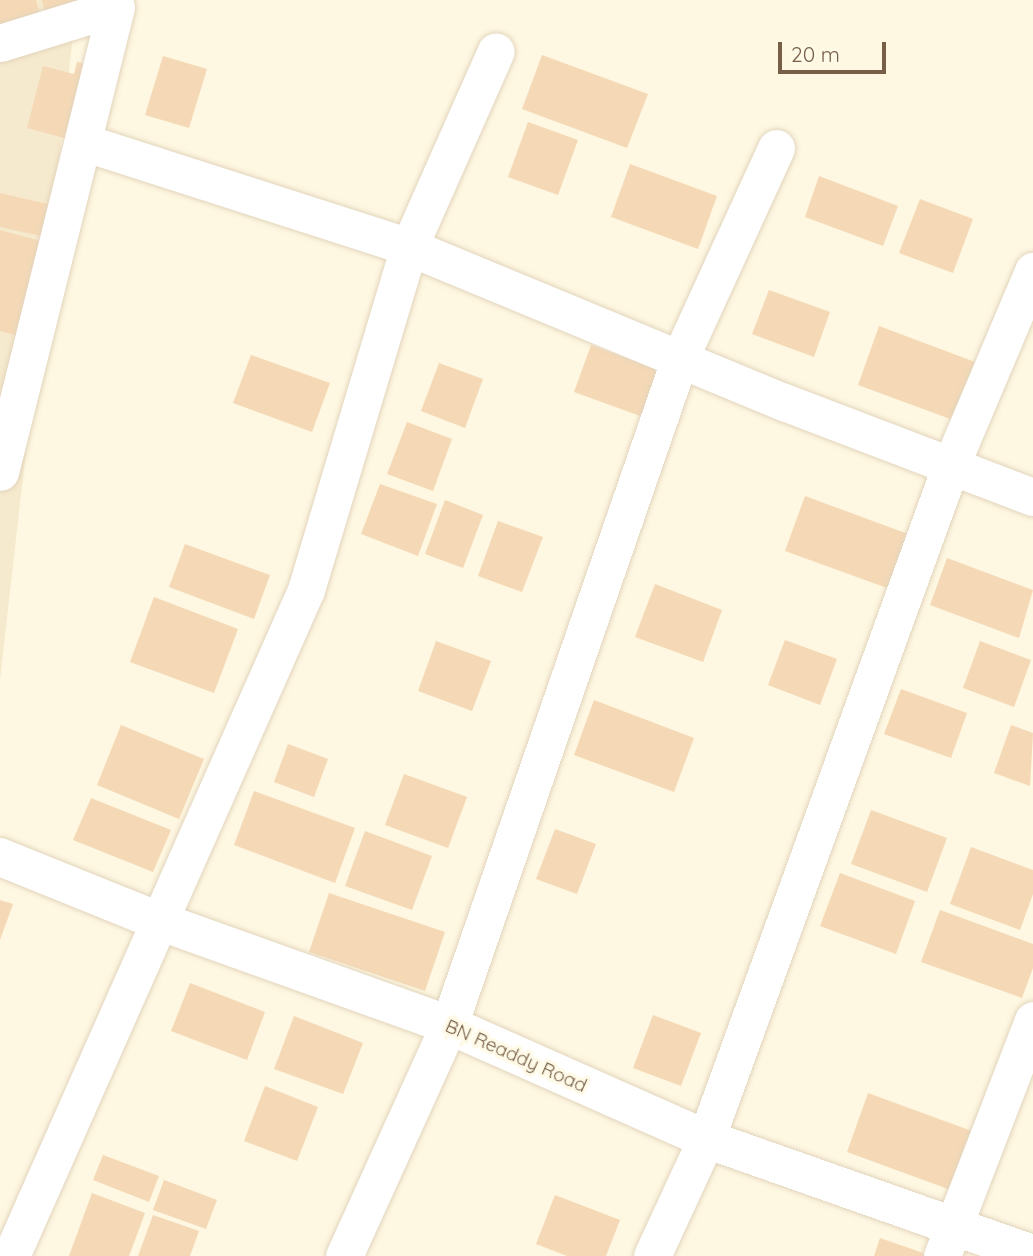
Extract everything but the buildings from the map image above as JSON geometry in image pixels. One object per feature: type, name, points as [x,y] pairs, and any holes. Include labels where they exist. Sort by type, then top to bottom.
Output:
[{"type":"street","points":[[0,43],[116,7],[86,143],[0,472]]},
{"type":"street","points":[[11,1256],[156,920],[306,590],[409,247],[496,51]]},
{"type":"street","points":[[86,143],[409,247],[680,358],[1033,497]]},
{"type":"street","points":[[344,1256],[449,1025],[680,358],[776,148]]},
{"type":"street","points":[[652,1256],[706,1139],[951,465],[1033,271]]},
{"type":"street","name":"BN Readdy Road","points":[[0,857],[156,920],[449,1025],[706,1139],[949,1240],[1033,1254]]},
{"type":"street","points":[[949,1240],[1033,1020]]},
{"type":"shaded area","points":[[0,0],[77,0],[0,680]]}]
